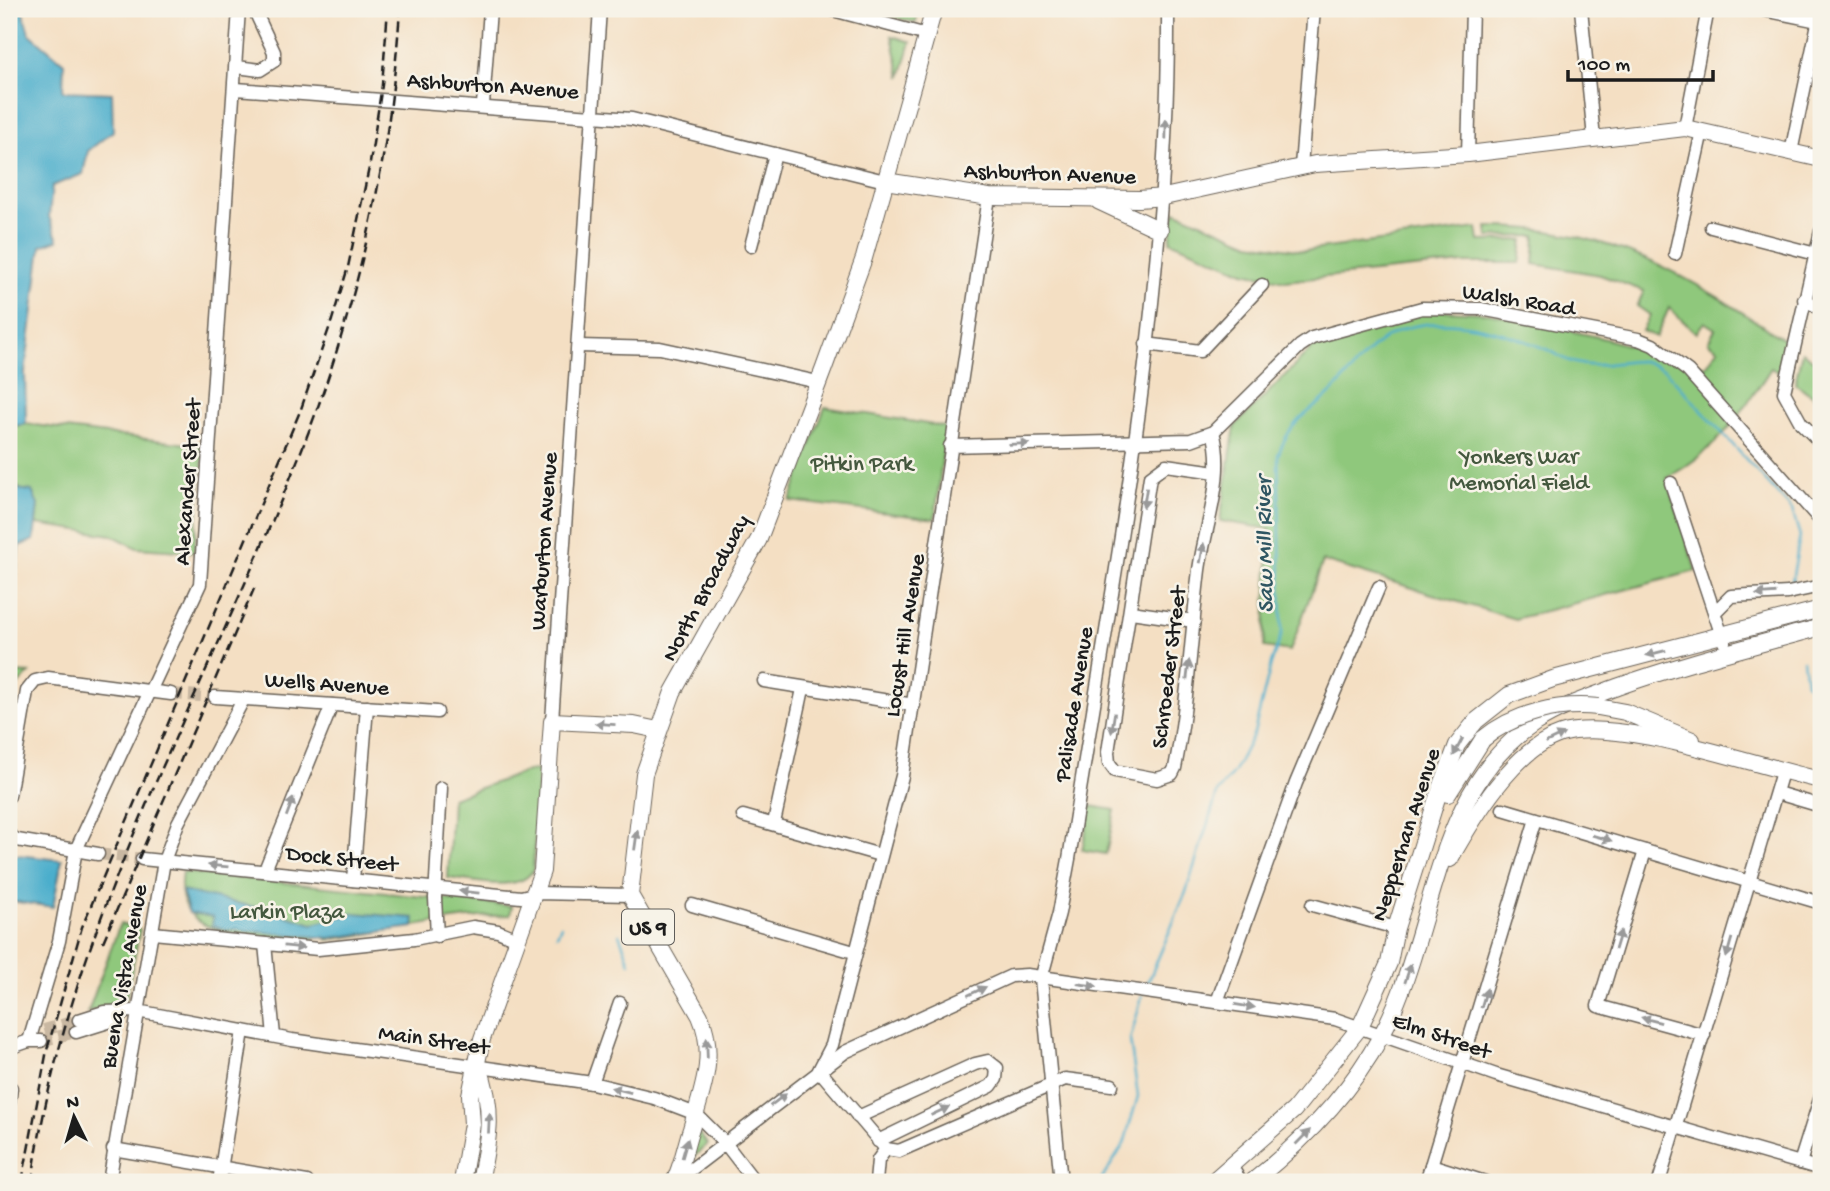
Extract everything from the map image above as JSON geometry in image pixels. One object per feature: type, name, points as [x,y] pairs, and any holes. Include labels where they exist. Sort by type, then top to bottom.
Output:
[{"type":"main road","name":"North Broadway","points":[[630,895],[644,774],[657,730],[673,692],[759,539],[860,272],[934,9]]},
{"type":"main road","name":"Ashburton Avenue","points":[[885,181],[989,197],[1096,200],[1164,197],[1301,166],[1468,154],[1685,128],[1821,159]]},
{"type":"main road","points":[[1096,200],[1160,230]]},
{"type":"main road","name":"Nepperhan Avenue","points":[[1212,1182],[1294,1110],[1360,1027],[1389,963],[1396,928],[1417,859],[1458,745],[1476,721],[1509,695],[1553,679],[1821,610]]},
{"type":"main road","name":"Nepperhan Avenue","points":[[1252,1182],[1285,1155],[1321,1119],[1361,1070],[1382,1036],[1408,975],[1450,835],[1466,799],[1486,767],[1533,724],[1591,696],[1674,667],[1821,627]]},
{"type":"main road","points":[[1417,859],[1452,784],[1483,739],[1518,719],[1546,709],[1566,705],[1625,712],[1726,755]]},
{"type":"main road","points":[[552,721],[634,725],[657,730]]},
{"type":"main road","name":"Warburton Avenue","points":[[462,1182],[472,1124],[470,1095],[482,1039],[517,939],[537,893],[542,871],[552,721]]},
{"type":"main road","points":[[1437,883],[1480,809],[1516,765],[1559,734],[1603,730],[1726,755],[1782,772],[1821,780]]},
{"type":"main road","name":"US 9","points":[[630,895],[704,1026],[707,1069],[675,1182]]},
{"type":"main road","points":[[478,1065],[489,1093],[490,1124],[480,1182]]},
{"type":"street","name":"Alexander Street","points":[[9,1048],[38,1038],[60,942],[76,850],[152,693],[200,584],[236,89],[239,9]]},
{"type":"street","points":[[237,67],[260,70],[274,61],[274,52],[254,9]]},
{"type":"street","points":[[483,105],[490,9]]},
{"type":"street","name":"Warburton Avenue","points":[[552,721],[600,9]]},
{"type":"street","points":[[829,9],[927,35]]},
{"type":"street","name":"Palisade Avenue","points":[[1041,979],[1059,914],[1069,859],[1134,440],[1164,197],[1168,9]]},
{"type":"street","points":[[1301,166],[1314,9]]},
{"type":"street","points":[[1468,154],[1472,9]]},
{"type":"street","points":[[1581,9],[1594,138]]},
{"type":"street","points":[[1685,128],[1708,9]]},
{"type":"street","points":[[1759,9],[1820,15],[1791,152]]},
{"type":"street","name":"Ashburton Avenue","points":[[236,89],[483,105],[641,120],[885,181]]},
{"type":"street","points":[[1675,254],[1702,131]]},
{"type":"street","points":[[751,246],[775,154]]},
{"type":"street","name":"Locust Hill Avenue","points":[[819,1070],[832,1045],[854,952],[902,776],[989,197]]},
{"type":"street","points":[[1711,227],[1816,254]]},
{"type":"street","points":[[1821,231],[1784,392],[1801,423],[1821,443]]},
{"type":"street","points":[[1146,344],[1200,351],[1262,285]]},
{"type":"street","points":[[1804,299],[1821,309]]},
{"type":"street","name":"Walsh Road","points":[[1213,432],[1300,346],[1312,338],[1422,308],[1480,309],[1638,339],[1653,345],[1688,371],[1821,522]]},
{"type":"street","points":[[578,346],[660,348],[817,382]]},
{"type":"street","points":[[950,446],[1191,440],[1213,432]]},
{"type":"street","name":"Schroeder Street","points":[[1213,432],[1218,449],[1216,472],[1175,768],[1166,778],[1126,774],[1112,767],[1108,752],[1131,611],[1146,489],[1150,477],[1166,465],[1216,472]]},
{"type":"street","points":[[1671,483],[1728,653]]},
{"type":"street","points":[[1707,586],[1716,593],[1731,596],[1788,593],[1816,586],[1821,573]]},
{"type":"street","points":[[1217,1002],[1296,783],[1379,587]]},
{"type":"street","points":[[1716,611],[1731,596]]},
{"type":"street","points":[[1131,611],[1194,621]]},
{"type":"street","points":[[9,796],[27,691],[35,681],[48,678],[172,694]]},
{"type":"street","points":[[764,681],[914,705]]},
{"type":"street","points":[[774,823],[803,689]]},
{"type":"street","name":"Wells Avenue","points":[[215,697],[437,712]]},
{"type":"street","name":"Buena Vista Avenue","points":[[109,1182],[164,861],[178,822],[243,700]]},
{"type":"street","points":[[265,870],[332,705]]},
{"type":"street","points":[[353,880],[367,707]]},
{"type":"street","points":[[1659,1182],[1782,772]]},
{"type":"street","points":[[437,936],[436,888],[441,788]]},
{"type":"street","points":[[1777,793],[1821,806]]},
{"type":"street","points":[[1503,809],[1821,903]]},
{"type":"street","points":[[743,816],[880,855]]},
{"type":"street","points":[[1426,1182],[1464,1064],[1536,818]]},
{"type":"street","points":[[9,835],[26,841],[98,854]]},
{"type":"street","points":[[1645,851],[1598,1006],[1704,1035]]},
{"type":"street","name":"Dock Street","points":[[142,859],[521,897],[537,893],[630,895]]},
{"type":"street","points":[[692,905],[854,952]]},
{"type":"street","points":[[1312,905],[1396,928]]},
{"type":"street","points":[[153,933],[318,949],[437,936],[473,927],[498,930],[517,939]]},
{"type":"street","points":[[265,944],[274,1036]]},
{"type":"street","points":[[675,1182],[845,1052],[1011,976],[1041,979],[1061,1182]]},
{"type":"street","name":"Elm Street","points":[[1041,979],[1335,1019],[1464,1064],[1821,1169]]},
{"type":"street","points":[[592,1083],[620,1003]]},
{"type":"street","name":"Main Street","points":[[77,1026],[104,1012],[137,1011],[274,1036],[592,1083],[654,1098],[696,1114],[725,1143],[755,1182]]},
{"type":"street","points":[[219,1182],[243,1031]]},
{"type":"street","points":[[858,1117],[975,1064],[988,1061],[997,1068],[996,1079],[991,1086],[882,1145],[876,1182]]},
{"type":"street","points":[[819,1070],[882,1145],[899,1151],[1065,1079],[1112,1085]]},
{"type":"street","points":[[9,1103],[11,1088]]},
{"type":"street","points":[[1800,1163],[1821,1096]]},
{"type":"street","points":[[113,1149],[307,1182]]},
{"type":"street","points":[[1432,1165],[1485,1182]]},
{"type":"street","points":[[1231,1166],[1241,1182]]},
{"type":"green space","points":[[889,9],[918,9],[916,23],[890,16]]},
{"type":"green space","points":[[892,36],[911,42],[901,77]]},
{"type":"green space","points":[[1175,211],[1250,243],[1304,251],[1477,228],[1479,241],[1523,240],[1520,263],[1463,263],[1285,281],[1244,272],[1170,241]]},
{"type":"green space","name":"Yonkers War Memorial Field","points":[[1487,227],[1531,229],[1572,235],[1646,259],[1716,296],[1787,342],[1779,373],[1771,368],[1748,402],[1714,443],[1667,478],[1696,571],[1515,619],[1323,561],[1290,651],[1264,647],[1270,529],[1220,521],[1235,426],[1318,342],[1423,310],[1490,313],[1598,337],[1706,366],[1718,349],[1708,342],[1715,329],[1704,322],[1696,333],[1669,308],[1656,337],[1642,331],[1650,315],[1637,306],[1644,291],[1600,275],[1534,264],[1536,236],[1488,237]]},
{"type":"green space","points":[[1802,352],[1821,365],[1821,402],[1795,383]]},
{"type":"green space","name":"Pitkin Park","points":[[825,407],[946,427],[935,519],[790,501]]},
{"type":"green space","points":[[26,424],[204,446],[194,552],[137,548],[112,535],[36,524],[38,505],[9,479],[9,427]]},
{"type":"green space","points":[[9,672],[30,673],[9,694]]},
{"type":"green space","points":[[538,770],[533,870],[527,877],[506,884],[448,878],[452,798],[528,771]]},
{"type":"green space","points":[[1091,806],[1115,810],[1106,854],[1082,850]]},
{"type":"green space","name":"Larkin Plaza","points":[[182,872],[512,906],[510,915],[442,922],[328,940],[320,935],[311,940],[245,936],[204,925],[190,913],[182,896]]},
{"type":"green space","points":[[120,924],[140,929],[126,1000],[88,1012]]},
{"type":"green space","points":[[697,1132],[708,1144],[687,1163]]},
{"type":"water","points":[[9,9],[22,9],[29,33],[64,63],[63,91],[112,93],[113,131],[88,151],[83,174],[52,186],[49,217],[58,240],[41,246],[25,373],[26,424],[9,427]]},
{"type":"water","points":[[9,479],[17,489],[32,491],[38,505],[34,540],[19,546],[11,610],[9,610]]},
{"type":"water","points":[[9,854],[62,860],[53,907],[9,901]]},
{"type":"water","points":[[182,891],[264,909],[313,924],[355,913],[415,918],[414,927],[330,938],[225,929],[212,926],[213,917],[189,913]]},
{"type":"pier","points":[[18,552],[9,610],[14,569],[9,568],[9,563],[14,564]]},
{"type":"waterway","name":"Saw Mill River","points":[[1146,987],[1186,892],[1218,791],[1234,772],[1254,733],[1271,664],[1282,633],[1278,455],[1283,442],[1301,418],[1332,392],[1384,339],[1402,330],[1422,325],[1466,325],[1509,335],[1584,365],[1640,361],[1665,370],[1792,510],[1800,536],[1792,581]]},
{"type":"waterway","name":"Saw Mill River","points":[[1803,660],[1806,683],[1821,694]]},
{"type":"waterway","name":"Saw Mill River","points":[[557,935],[561,925]]},
{"type":"waterway","name":"Saw Mill River","points":[[619,934],[630,963]]},
{"type":"waterway","name":"Saw Mill River","points":[[1100,1182],[1124,1144],[1138,1096],[1130,1040],[1142,996]]},
{"type":"tunnel","points":[[171,694],[215,697]]},
{"type":"tunnel","points":[[98,854],[142,859]]},
{"type":"tunnel","points":[[44,1030],[79,1020]]},
{"type":"tunnel","points":[[41,1041],[76,1032]]},
{"type":"railway","points":[[22,1182],[47,1050],[82,927],[301,409],[332,320],[348,267],[370,163],[382,85],[388,9]]},
{"type":"railway","points":[[32,1182],[51,1081],[78,983],[113,887],[152,792],[277,510],[332,365],[361,265],[382,164],[400,9]]},
{"type":"railway","points":[[103,942],[256,584]]}]
